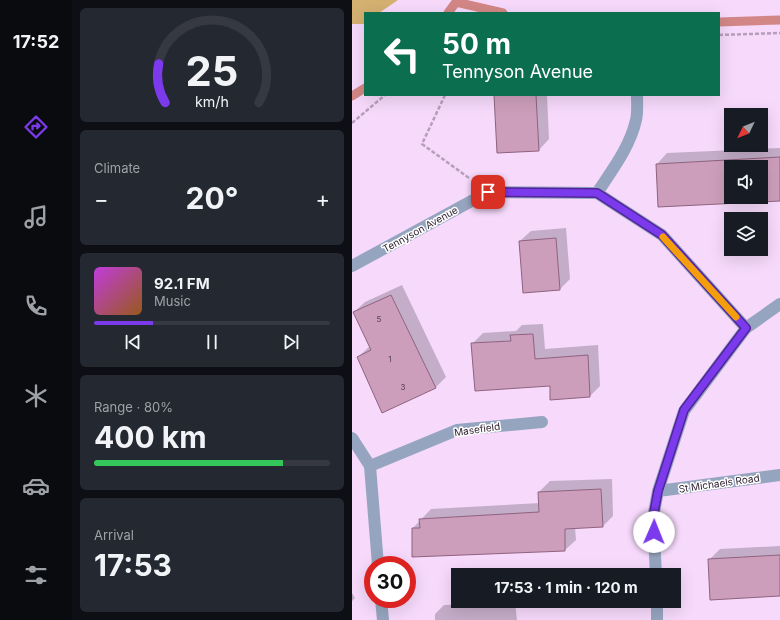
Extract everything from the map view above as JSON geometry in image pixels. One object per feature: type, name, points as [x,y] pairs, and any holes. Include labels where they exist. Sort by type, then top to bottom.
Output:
[{"type":"street","points":[[636,96],[637,118],[631,136],[620,159],[597,193],[662,235],[746,328]]},
{"type":"street","name":"Tennyson Avenue","points":[[352,266],[488,192],[597,193]]},
{"type":"street","points":[[656,568],[653,518],[658,491],[684,410],[746,328],[780,304]]},
{"type":"street","name":"Masefield","points":[[370,466],[457,430],[542,422]]},
{"type":"street","points":[[352,438],[370,466],[377,556]]},
{"type":"street","name":"St Michaels Road","points":[[658,491],[780,475]]},
{"type":"street","points":[[382,608],[383,620]]},
{"type":"street","points":[[657,608],[657,620]]},
{"type":"path","points":[[720,35],[780,33]]},
{"type":"path","points":[[352,123],[384,96]]},
{"type":"path","points":[[445,96],[422,144],[488,192]]},
{"type":"shaded area","points":[[352,0],[398,0],[380,12],[364,12],[364,24],[352,24]]},
{"type":"building","points":[[494,96],[536,96],[539,151],[497,153]]},
{"type":"building","points":[[780,157],[780,201],[768,202],[768,160],[727,160]]},
{"type":"building","points":[[724,160],[724,204],[658,207],[656,164]]},
{"type":"building","points":[[556,238],[560,290],[523,293],[519,241]]},
{"type":"building","points":[[391,295],[436,388],[382,413],[357,357],[371,350],[353,312]]},
{"type":"building","points":[[533,334],[535,359],[588,355],[590,397],[550,400],[550,386],[475,391],[471,343],[511,341],[510,335]]},
{"type":"building","points":[[601,489],[603,527],[565,529],[565,551],[412,556],[412,528],[420,528],[419,519],[539,512],[538,492]]},
{"type":"building","points":[[780,555],[780,596],[710,600],[708,559]]},
{"type":"waterway","points":[[449,12],[456,2],[499,12]]},
{"type":"waterway","points":[[720,22],[780,20]]},
{"type":"waterway","points":[[352,96],[364,89]]},
{"type":"slow traffic","points":[[663,237],[736,317]]},
{"type":"route","points":[[488,192],[597,193],[662,235],[746,328],[684,410],[658,491],[653,518],[654,532]]}]
